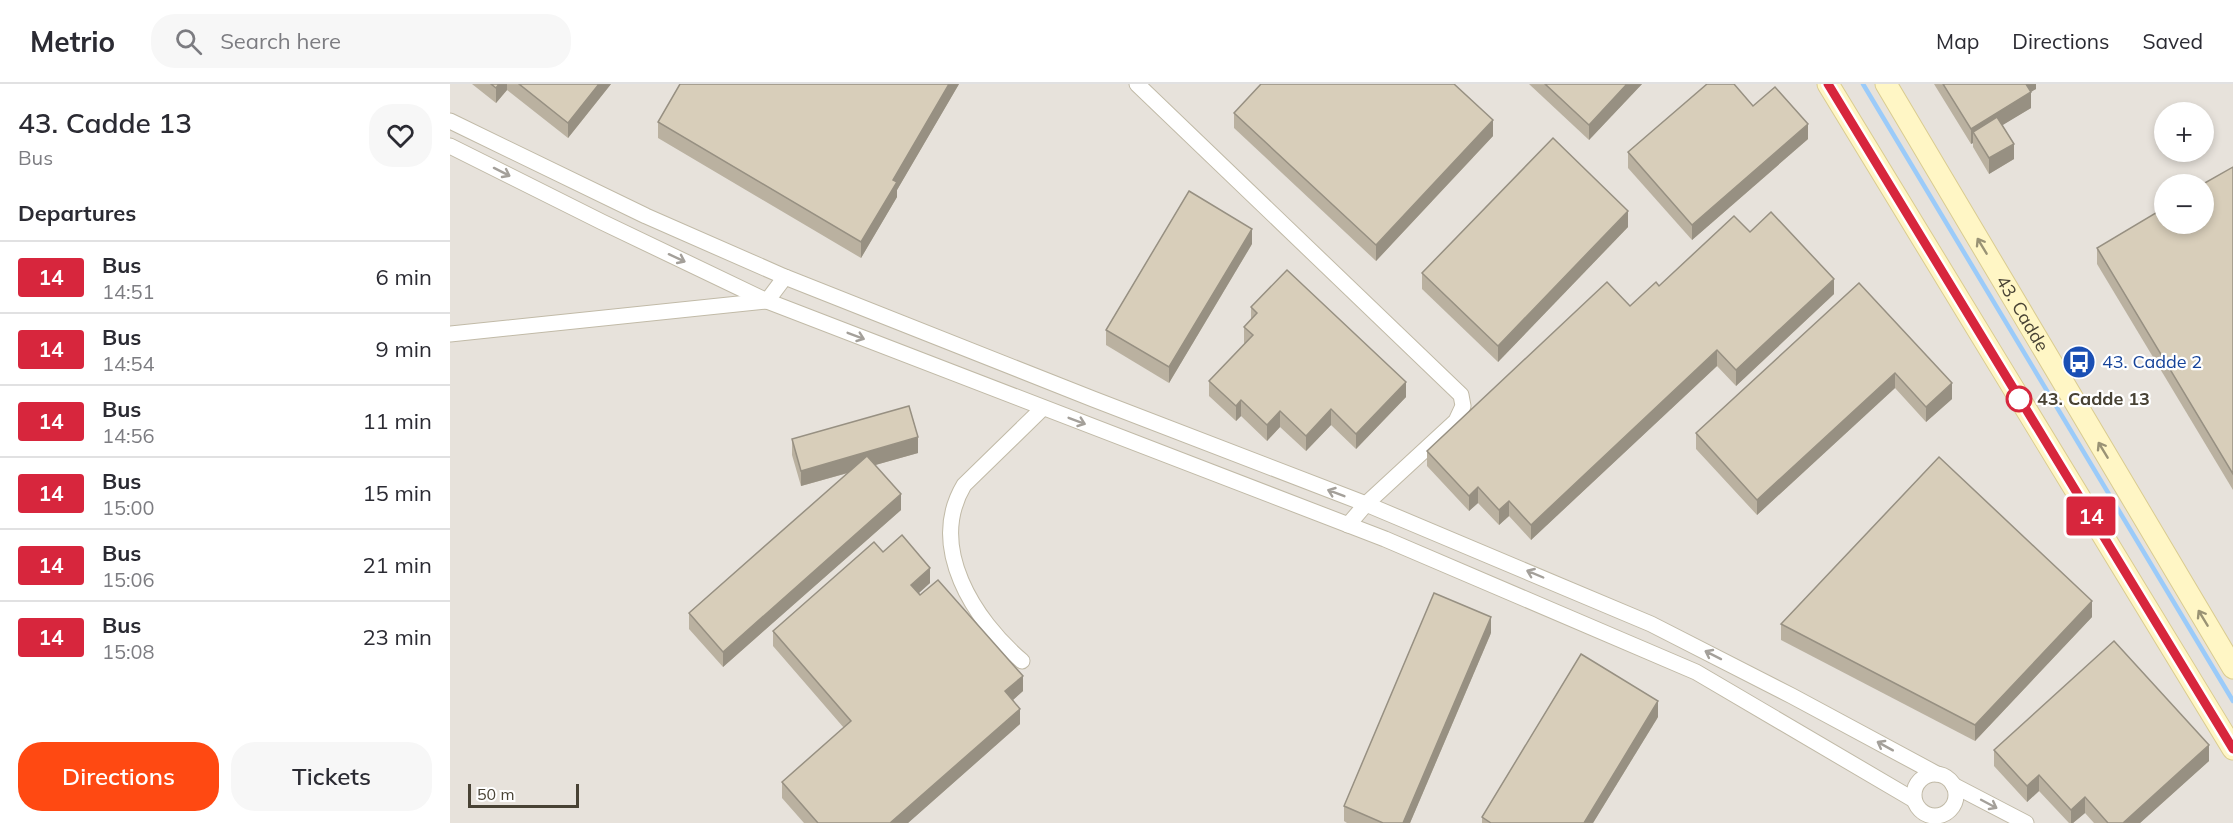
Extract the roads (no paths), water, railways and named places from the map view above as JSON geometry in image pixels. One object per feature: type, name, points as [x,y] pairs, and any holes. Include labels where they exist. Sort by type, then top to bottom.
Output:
[{"type":"main road","points":[[1828,84],[2233,749]]},
{"type":"main road","name":"43. Cadde","points":[[1886,84],[2233,668]]},
{"type":"street","points":[[1137,84],[1461,395],[1463,406],[1456,421],[1366,504],[1348,525]]},
{"type":"street","points":[[450,121],[646,216],[785,277],[1366,504],[1652,624],[1949,779],[1953,784],[2026,823]]},
{"type":"street","points":[[450,146],[768,301],[1348,525],[1696,672],[1914,800]]},
{"type":"street","points":[[450,334],[768,301],[785,277]]},
{"type":"street","points":[[1022,661],[993,633],[970,600],[957,568],[951,542],[950,520],[955,502],[964,485],[1043,408]]},
{"type":"street","points":[[1937,774],[1930,775],[1919,782],[1914,794],[1917,806],[1936,819],[1954,804],[1956,797],[1953,784]]},
{"type":"waterway","points":[[1863,84],[2233,701]]},
{"type":"place","name":"43. Cadde 2","points":[[2079,362]]},
{"type":"place","name":"43. Cadde 13","points":[[2019,399]]}]
